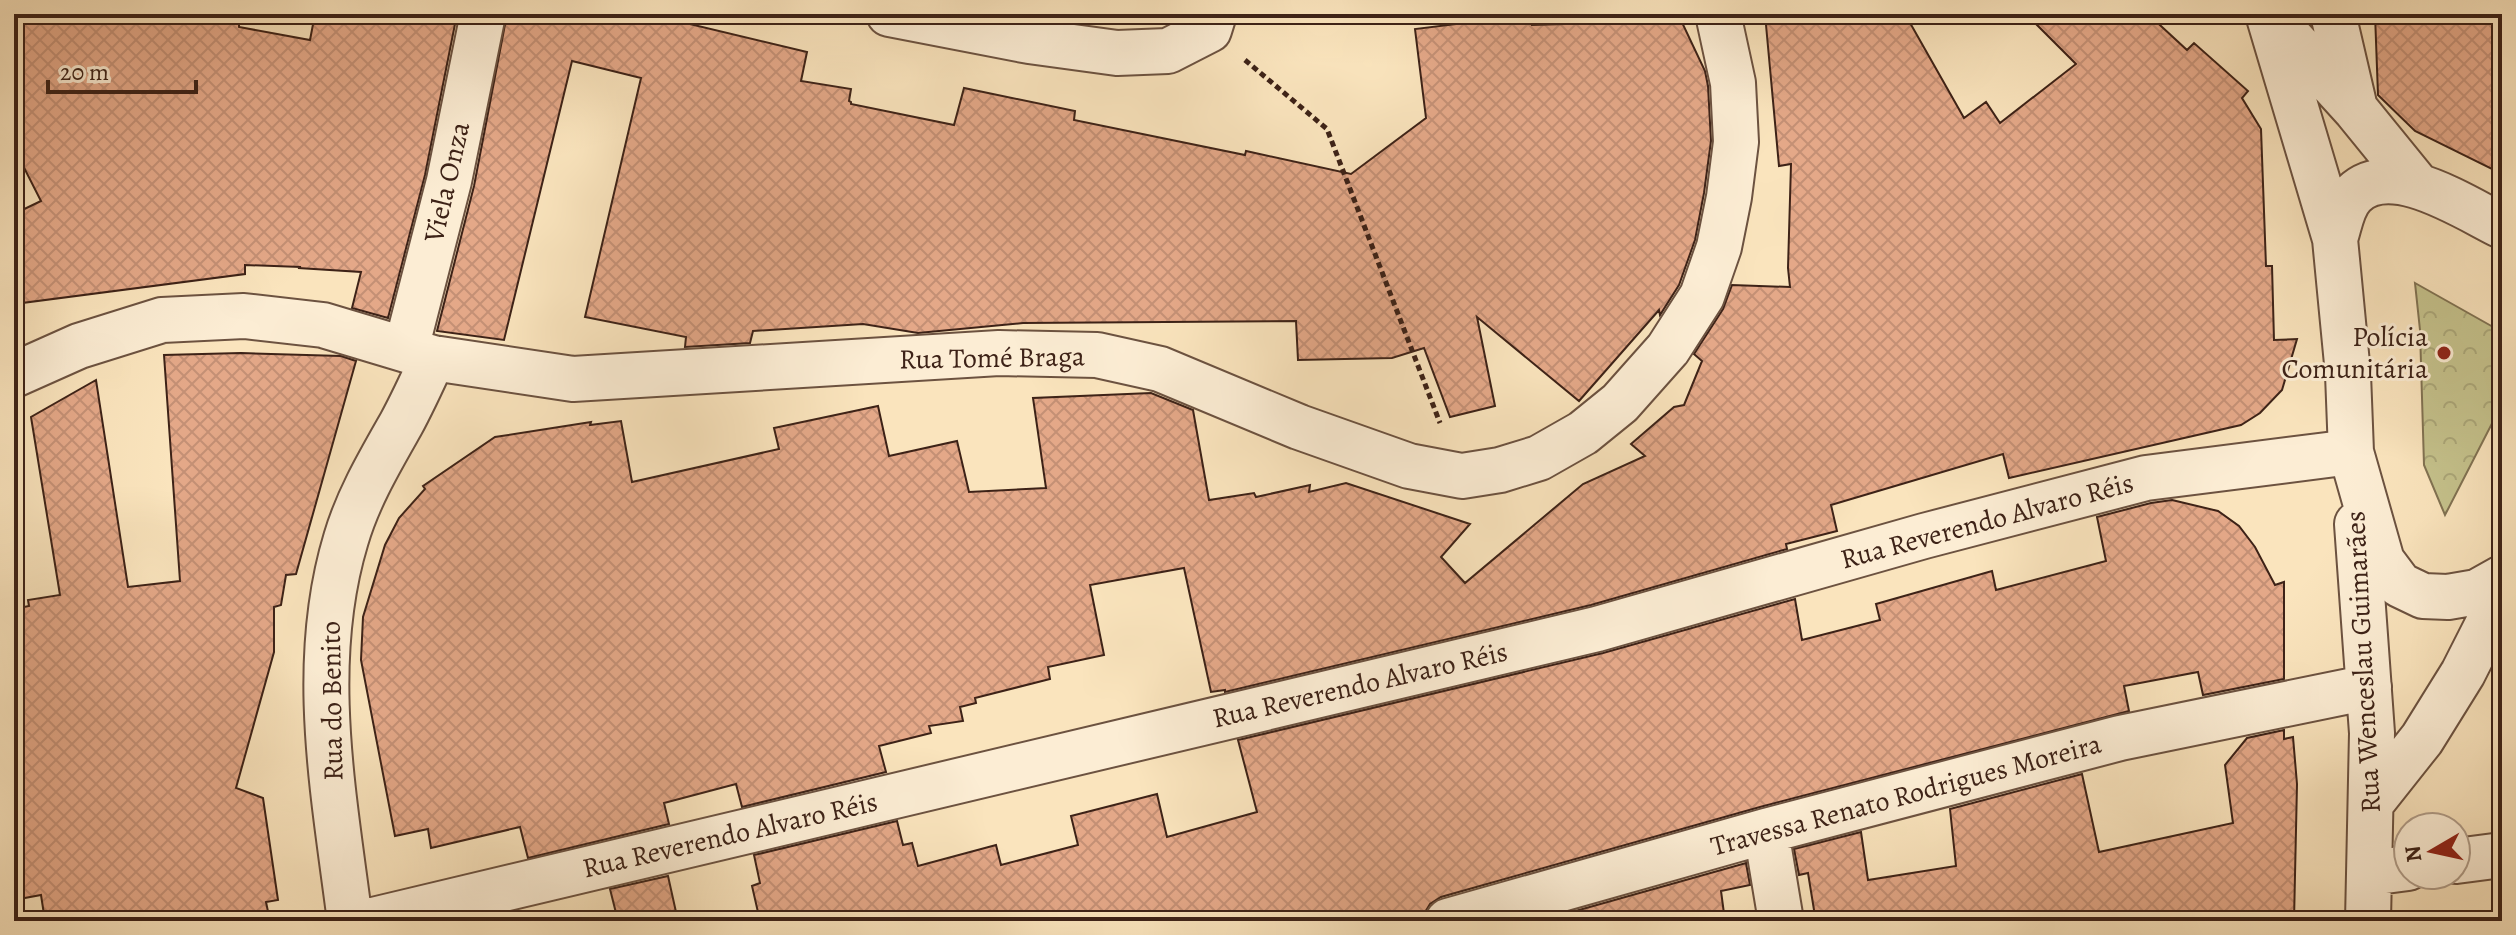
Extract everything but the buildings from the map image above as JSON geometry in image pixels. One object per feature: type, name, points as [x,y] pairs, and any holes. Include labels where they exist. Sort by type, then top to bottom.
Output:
[{"type":"street","name":"Viela Onza","points":[[420,354],[449,181],[483,14]]},
{"type":"street","points":[[889,14],[1029,41],[1117,53],[1168,51],[1212,22]]},
{"type":"street","name":"Rua Tomé Braga","points":[[14,375],[79,346],[162,320],[244,316],[323,325],[420,354],[573,379],[999,353],[1097,355],[1160,369],[1299,427],[1409,466],[1462,476],[1500,470],[1539,458],[1583,433],[1620,403],[1668,349],[1702,296],[1719,247],[1736,142],[1733,83],[1718,14]]},
{"type":"street","points":[[2269,14],[2356,110],[2417,185]]},
{"type":"street","points":[[2269,14],[2335,239],[2348,374],[2351,452],[2382,561],[2400,585],[2423,596],[2448,597],[2477,592],[2502,578]]},
{"type":"street","points":[[2333,14],[2356,110]]},
{"type":"street","points":[[2335,239],[2344,208],[2355,193],[2375,182],[2394,180],[2417,185],[2502,226]]},
{"type":"street","name":"Rua do Benito","points":[[350,921],[327,720],[326,646],[333,587],[347,536],[374,472],[403,420],[420,354]]},
{"type":"street","name":"Rua Wenceslau Guimarães","points":[[2351,452],[2369,687],[2372,802],[2389,870],[2368,921]]},
{"type":"street","name":"Rua Reverendo Alvaro Réis","points":[[369,921],[1597,629],[1924,536],[2146,478],[2351,452]]},
{"type":"street","points":[[2372,802],[2422,739],[2463,673],[2502,596]]},
{"type":"street","name":"Travessa Renato Rodrigues Moreira","points":[[1448,921],[1766,831],[2120,738],[2369,687]]},
{"type":"street","points":[[1766,831],[1781,921]]},
{"type":"street","points":[[2472,859],[2502,855]]},
{"type":"path","points":[[1212,22],[1327,129],[1445,436]]},
{"type":"green space","points":[[2415,283],[2502,332],[2502,404],[2445,515],[2424,465],[2420,330]]},
{"type":"place","name":"Polícia Comunitária","points":[[2444,353]]}]
